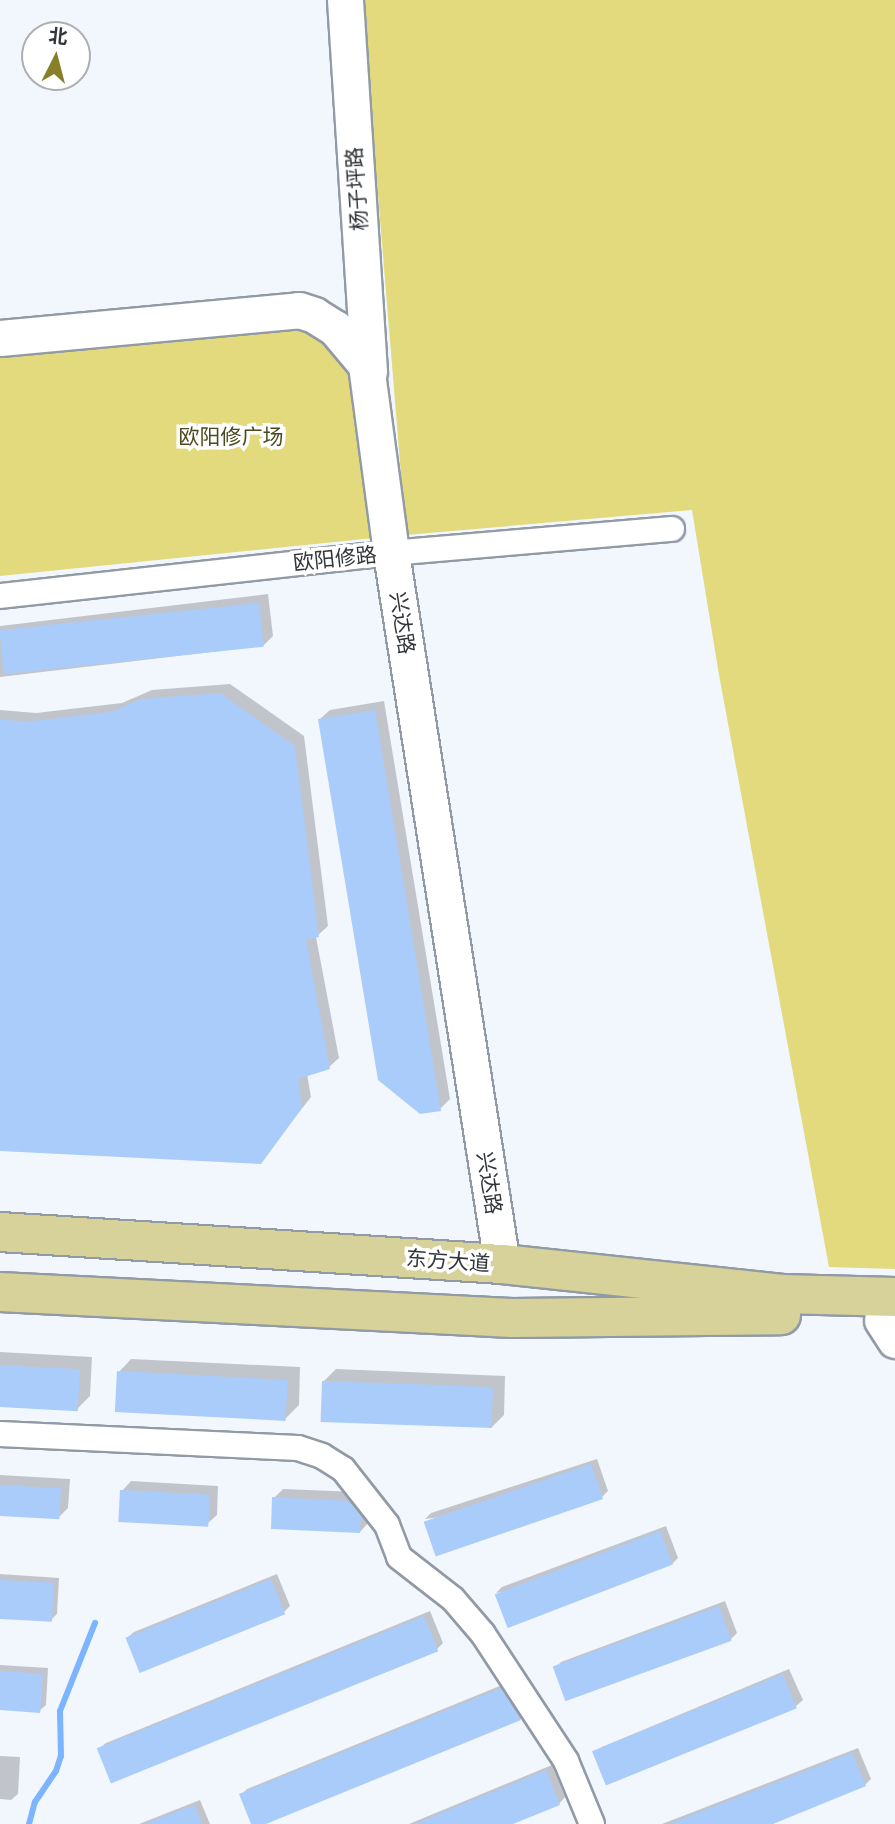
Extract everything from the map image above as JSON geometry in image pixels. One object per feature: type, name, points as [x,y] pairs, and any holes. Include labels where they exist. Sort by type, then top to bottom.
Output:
[{"type":"main road","name":"东方大道","points":[[0,1232],[502,1264],[892,1320]]},
{"type":"main road","points":[[0,1250],[466,1280],[783,1304]]},
{"type":"main road","points":[[0,1268],[783,1304]]},
{"type":"main road","name":"东方大道","points":[[0,1292],[512,1318],[783,1304]]},
{"type":"street","name":"杨子坪路","points":[[325,0],[348,340]]},
{"type":"street","name":"杨子坪路","points":[[345,0],[370,378]]},
{"type":"street","name":"兴达路","points":[[0,338],[284,310],[314,315],[348,340],[366,365],[370,378],[391,552],[502,1264]]},
{"type":"street","name":"欧阳修路","points":[[0,596],[391,552],[671,528]]},
{"type":"street","points":[[0,1434],[298,1448],[322,1456],[343,1469],[387,1525],[400,1557],[453,1599],[484,1634],[566,1761],[592,1824]]},
{"type":"green space","points":[[362,0],[895,0],[895,1269],[829,1267],[719,675],[692,510],[406,535]]},
{"type":"green space","name":"欧阳修广场","points":[[287,315],[326,333],[348,370],[374,538],[0,576],[0,346]]},
{"type":"building","points":[[259,603],[264,647],[4,674],[0,630]]},
{"type":"building","points":[[220,693],[295,746],[319,937],[306,940],[330,1069],[298,1079],[302,1108],[261,1164],[0,1151],[0,719],[25,722],[111,712],[141,699]]},
{"type":"building","points":[[375,710],[441,1111],[420,1114],[378,1080],[318,719]]},
{"type":"building","points":[[0,1365],[80,1369],[78,1411],[0,1407]]},
{"type":"building","points":[[117,1371],[288,1380],[286,1421],[115,1412]]},
{"type":"building","points":[[322,1381],[493,1387],[491,1428],[321,1422]]},
{"type":"building","points":[[591,1464],[603,1499],[436,1557],[424,1522]]},
{"type":"building","points":[[0,1485],[61,1488],[59,1519],[0,1516]]},
{"type":"building","points":[[120,1490],[210,1495],[208,1527],[118,1522]]},
{"type":"building","points":[[272,1497],[349,1501],[361,1516],[360,1533],[271,1529]]},
{"type":"building","points":[[660,1531],[673,1565],[508,1628],[495,1594]]},
{"type":"building","points":[[271,1579],[285,1614],[140,1673],[125,1638]]},
{"type":"building","points":[[0,1580],[54,1583],[52,1622],[0,1619]]},
{"type":"building","points":[[719,1606],[732,1641],[565,1701],[553,1667]]},
{"type":"building","points":[[424,1616],[438,1651],[111,1783],[97,1748]]},
{"type":"building","points":[[0,1671],[43,1674],[40,1713],[0,1710]]},
{"type":"building","points":[[783,1674],[797,1708],[606,1785],[592,1751]]},
{"type":"building","points":[[501,1688],[521,1720],[266,1824],[251,1824],[239,1794]]},
{"type":"building","points":[[852,1753],[866,1786],[773,1824],[669,1824]]},
{"type":"building","points":[[546,1770],[560,1805],[513,1824],[415,1824]]},
{"type":"building","points":[[194,1805],[202,1824],[147,1824],[147,1823]]},
{"type":"waterway","points":[[29,1824],[35,1802],[56,1771],[61,1756],[60,1711],[95,1623]]}]
